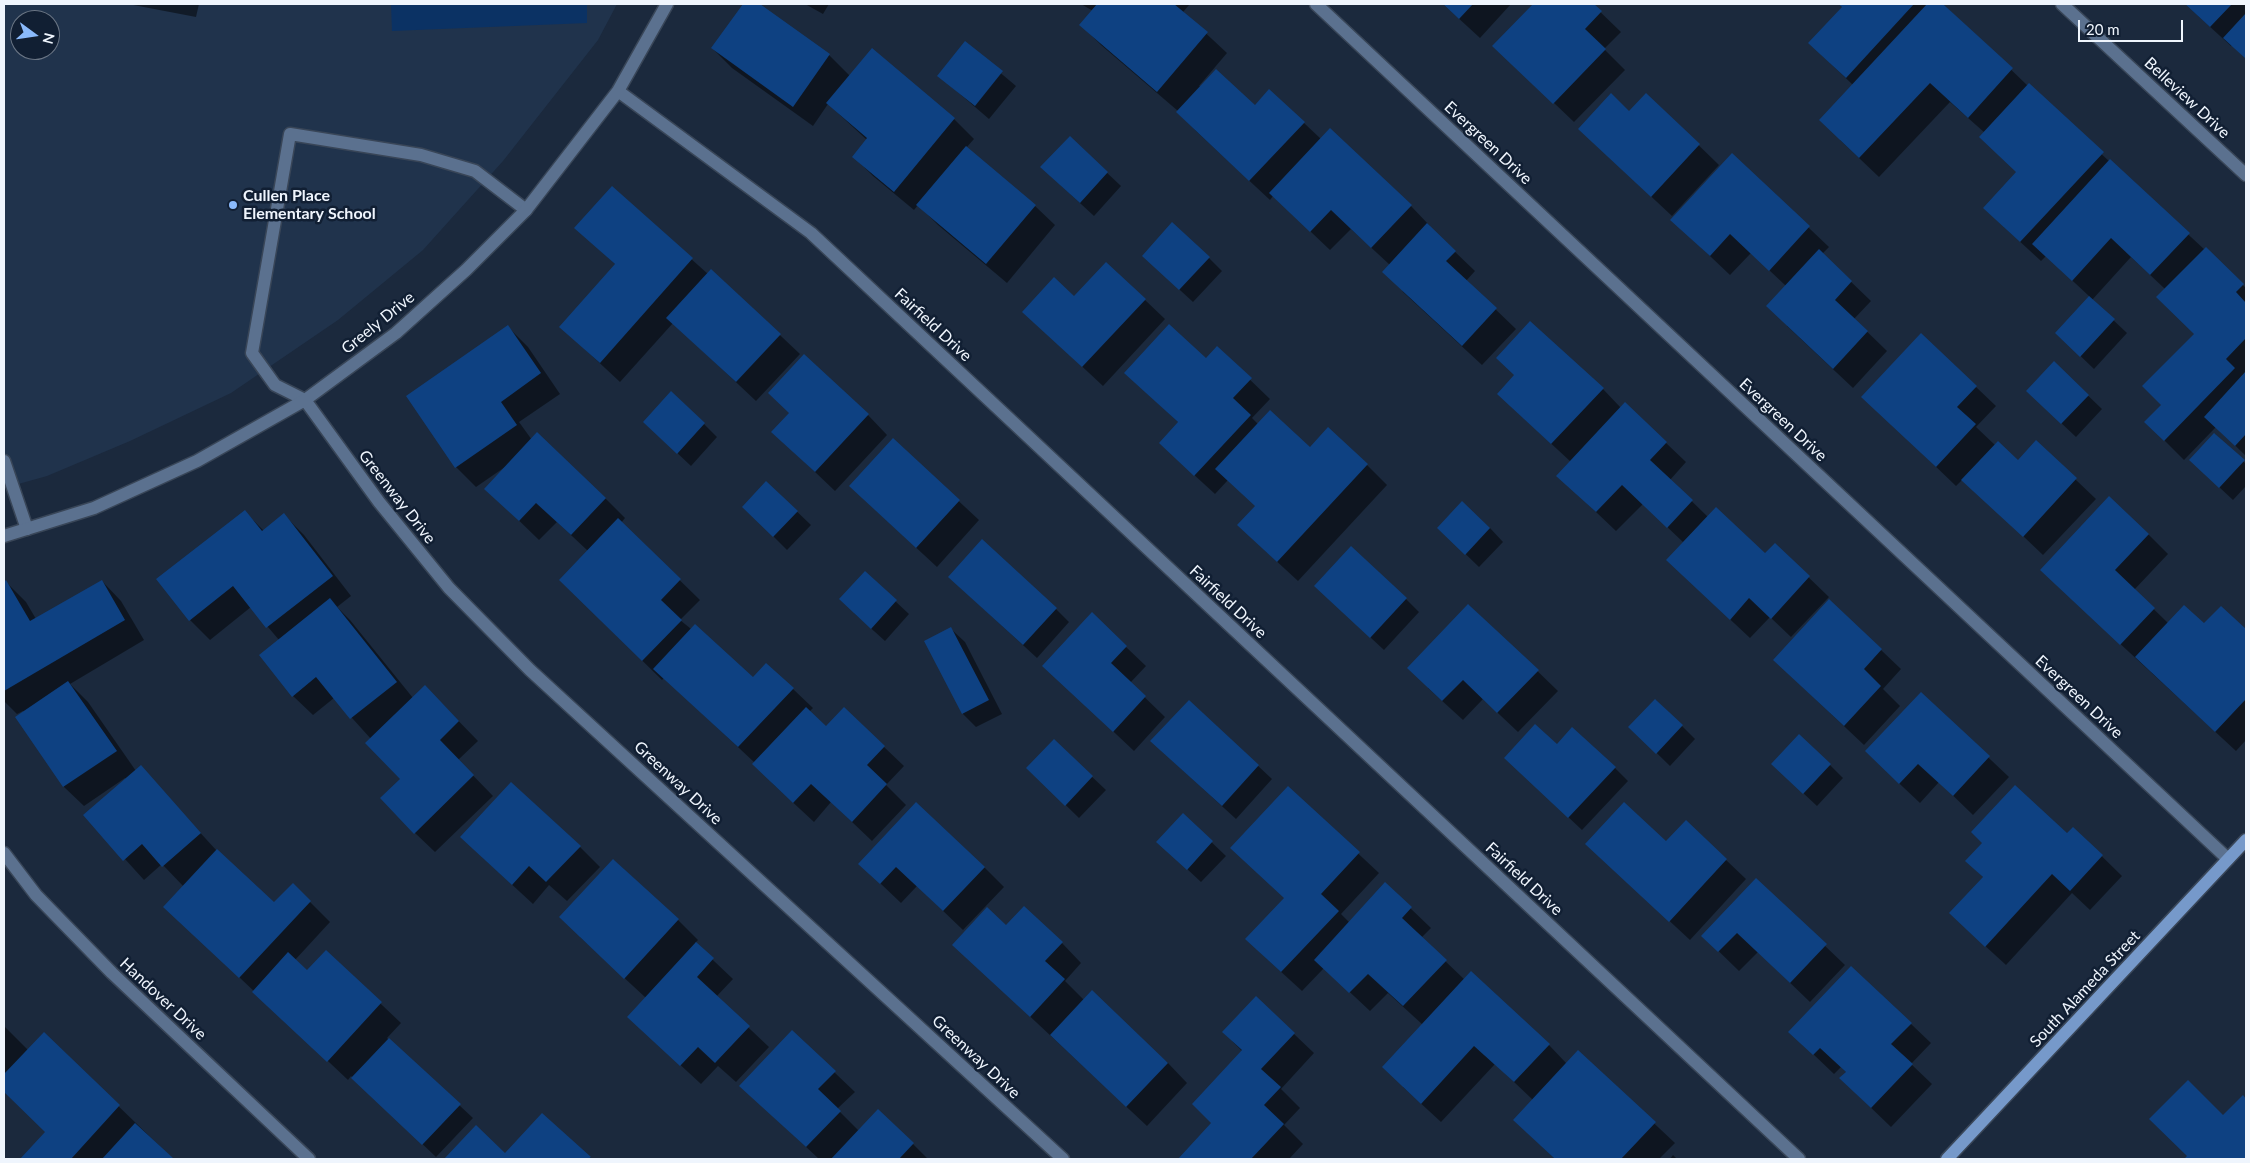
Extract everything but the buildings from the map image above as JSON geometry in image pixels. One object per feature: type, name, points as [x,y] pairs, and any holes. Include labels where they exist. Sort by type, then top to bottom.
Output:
[{"type":"main road","name":"South Alameda Street","points":[[1947,1159],[2246,840]]},
{"type":"street","name":"Greely Drive","points":[[4,536],[94,508],[197,461],[305,400],[396,333],[466,270],[526,210],[618,90],[667,4]]},
{"type":"street","name":"Evergreen Drive","points":[[1316,4],[2228,859]]},
{"type":"street","name":"Belleview Drive","points":[[2062,4],[2246,175]]},
{"type":"street","name":"Fairfield Drive","points":[[618,90],[811,233],[1798,1159]]},
{"type":"street","points":[[305,400],[275,385],[252,352],[290,134],[421,155],[475,171],[526,210]]},
{"type":"street","name":"Greenway Drive","points":[[305,400],[379,502],[449,588],[530,670],[1063,1159]]},
{"type":"street","points":[[4,461],[27,529]]},
{"type":"street","name":"Handover Drive","points":[[4,853],[36,895],[112,973],[309,1159]]},
{"type":"shaded area","name":"Cullen Place Elementary School","points":[[4,4],[617,4],[598,40],[503,161],[423,250],[338,320],[231,393],[130,441],[47,476],[4,488]]},
{"type":"shaded area","points":[[391,4],[587,4],[587,23],[392,31]]},
{"type":"place","name":"Cullen Place Elementary School","points":[[233,205]]}]
